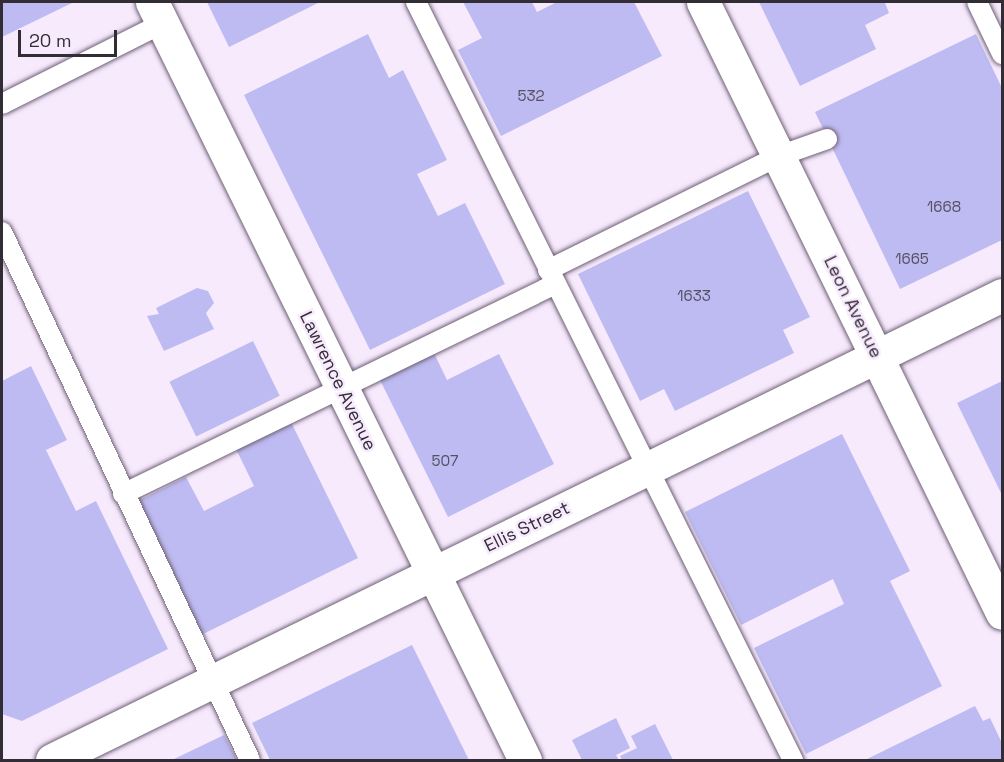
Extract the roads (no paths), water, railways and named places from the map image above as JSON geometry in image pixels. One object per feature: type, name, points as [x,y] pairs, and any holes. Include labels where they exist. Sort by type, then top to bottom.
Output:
[{"type":"street","name":"Leon Avenue","points":[[703,2],[1002,613]]},
{"type":"street","name":"Lawrence Avenue","points":[[157,12],[525,760]]},
{"type":"street","name":"Ellis Street","points":[[52,760],[1002,295]]},
{"type":"lane","points":[[416,2],[793,760]]},
{"type":"lane","points":[[977,2],[998,55]]},
{"type":"lane","points":[[2,104],[157,12]]},
{"type":"lane","points":[[123,494],[342,388],[779,156],[827,139]]},
{"type":"lane","points":[[2,232],[123,494],[250,760]]}]
